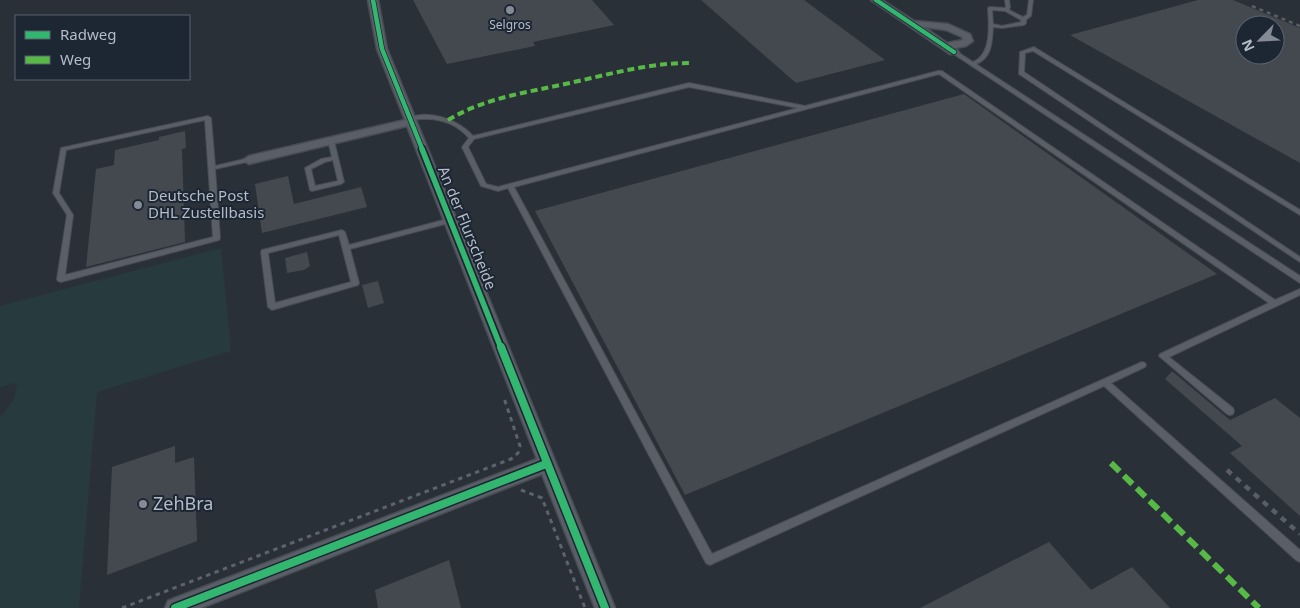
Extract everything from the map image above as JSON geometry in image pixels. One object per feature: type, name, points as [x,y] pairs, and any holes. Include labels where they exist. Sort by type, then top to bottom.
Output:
[{"type":"street","name":"An der Flurscheide","points":[[374,0],[375,18],[382,49],[604,608]]},
{"type":"street","points":[[876,0],[912,24],[950,49],[968,41],[967,36],[955,29],[936,25],[912,24]]},
{"type":"street","points":[[249,160],[411,121]]},
{"type":"street","points":[[175,608],[546,464]]},
{"type":"lane","points":[[973,64],[980,62],[986,56],[991,25],[989,0]]},
{"type":"lane","points":[[1006,10],[1008,7],[1007,0]]},
{"type":"lane","points":[[990,8],[1006,10],[1023,18],[1029,16],[1031,0]]},
{"type":"lane","points":[[991,25],[1015,26],[1024,23],[1023,18]]},
{"type":"lane","points":[[950,49],[1300,280]]},
{"type":"lane","points":[[1300,213],[1034,49],[1023,52],[1021,73],[1300,260]]},
{"type":"lane","points":[[807,108],[689,85],[472,138],[465,147],[484,185],[498,189],[807,108],[940,72],[1274,304]]},
{"type":"lane","points":[[208,118],[212,168],[217,238],[61,279],[70,215],[56,193],[64,149],[208,118]]},
{"type":"lane","points":[[411,121],[427,118],[448,120],[466,130],[472,138]]},
{"type":"lane","points":[[331,141],[341,182],[312,188],[308,168],[323,160],[335,158]]},
{"type":"lane","points":[[212,168],[249,160]]},
{"type":"lane","points":[[510,186],[710,560],[1142,365]]},
{"type":"lane","points":[[346,248],[451,220]]},
{"type":"lane","points":[[342,232],[346,248],[355,283],[272,307],[264,252],[342,232]]},
{"type":"lane","points":[[1230,411],[1163,356],[1300,292]]},
{"type":"lane","points":[[1105,382],[1300,557]]},
{"type":"path","points":[[122,608],[511,459],[518,453],[520,446],[519,438],[501,391]]},
{"type":"path","points":[[517,490],[530,492],[542,498],[584,608]]},
{"type":"green space","points":[[221,248],[231,351],[97,392],[79,608],[0,608],[0,418],[14,399],[17,386],[15,383],[0,387],[0,306]]},
{"type":"building","points":[[413,0],[592,0],[614,25],[533,42],[535,46],[447,64]]},
{"type":"building","points":[[701,0],[804,0],[885,60],[796,83]]},
{"type":"building","points":[[1198,0],[1233,0],[1269,15],[1235,15],[1235,65],[1285,65],[1285,22],[1300,28],[1300,163],[1070,35]]},
{"type":"building","points":[[964,94],[1217,274],[685,495],[535,211]]},
{"type":"building","name":"Deutsche Post DHL Zustellbasis","points":[[185,131],[186,148],[182,149],[185,242],[86,267],[96,169],[114,165],[115,150],[159,140],[159,137]]},
{"type":"building","points":[[288,176],[294,204],[361,187],[367,207],[262,233],[255,184]]},
{"type":"building","points":[[307,252],[310,266],[304,270],[287,273],[285,258]]},
{"type":"building","points":[[378,281],[384,303],[368,308],[362,285]]},
{"type":"building","points":[[1172,371],[1230,420],[1275,398],[1300,418],[1300,516],[1230,453],[1242,446],[1165,379]]},
{"type":"building","points":[[175,446],[175,463],[194,457],[197,541],[107,575],[112,467]]},
{"type":"building","points":[[1049,542],[1091,590],[1132,567],[1170,608],[920,608]]},
{"type":"building","points":[[449,560],[461,608],[378,608],[375,590]]},
{"type":"railway","points":[[1252,6],[1300,26]]},
{"type":"railway","points":[[1227,470],[1300,534]]},
{"type":"marked path","points":[[448,120],[475,106],[505,96],[642,66],[690,63]]},
{"type":"marked path","points":[[1111,463],[1259,608]]},
{"type":"cycle path","points":[[373,0],[382,49],[605,608]]},
{"type":"cycle path","points":[[876,0],[954,52]]},
{"type":"cycle path","points":[[175,608],[546,464]]},
{"type":"place","name":"Selgros","points":[[510,10]]},
{"type":"place","name":"Deutsche Post DHL Zustellbasis","points":[[138,205]]},
{"type":"place","name":"ZehBra","points":[[143,504]]}]
